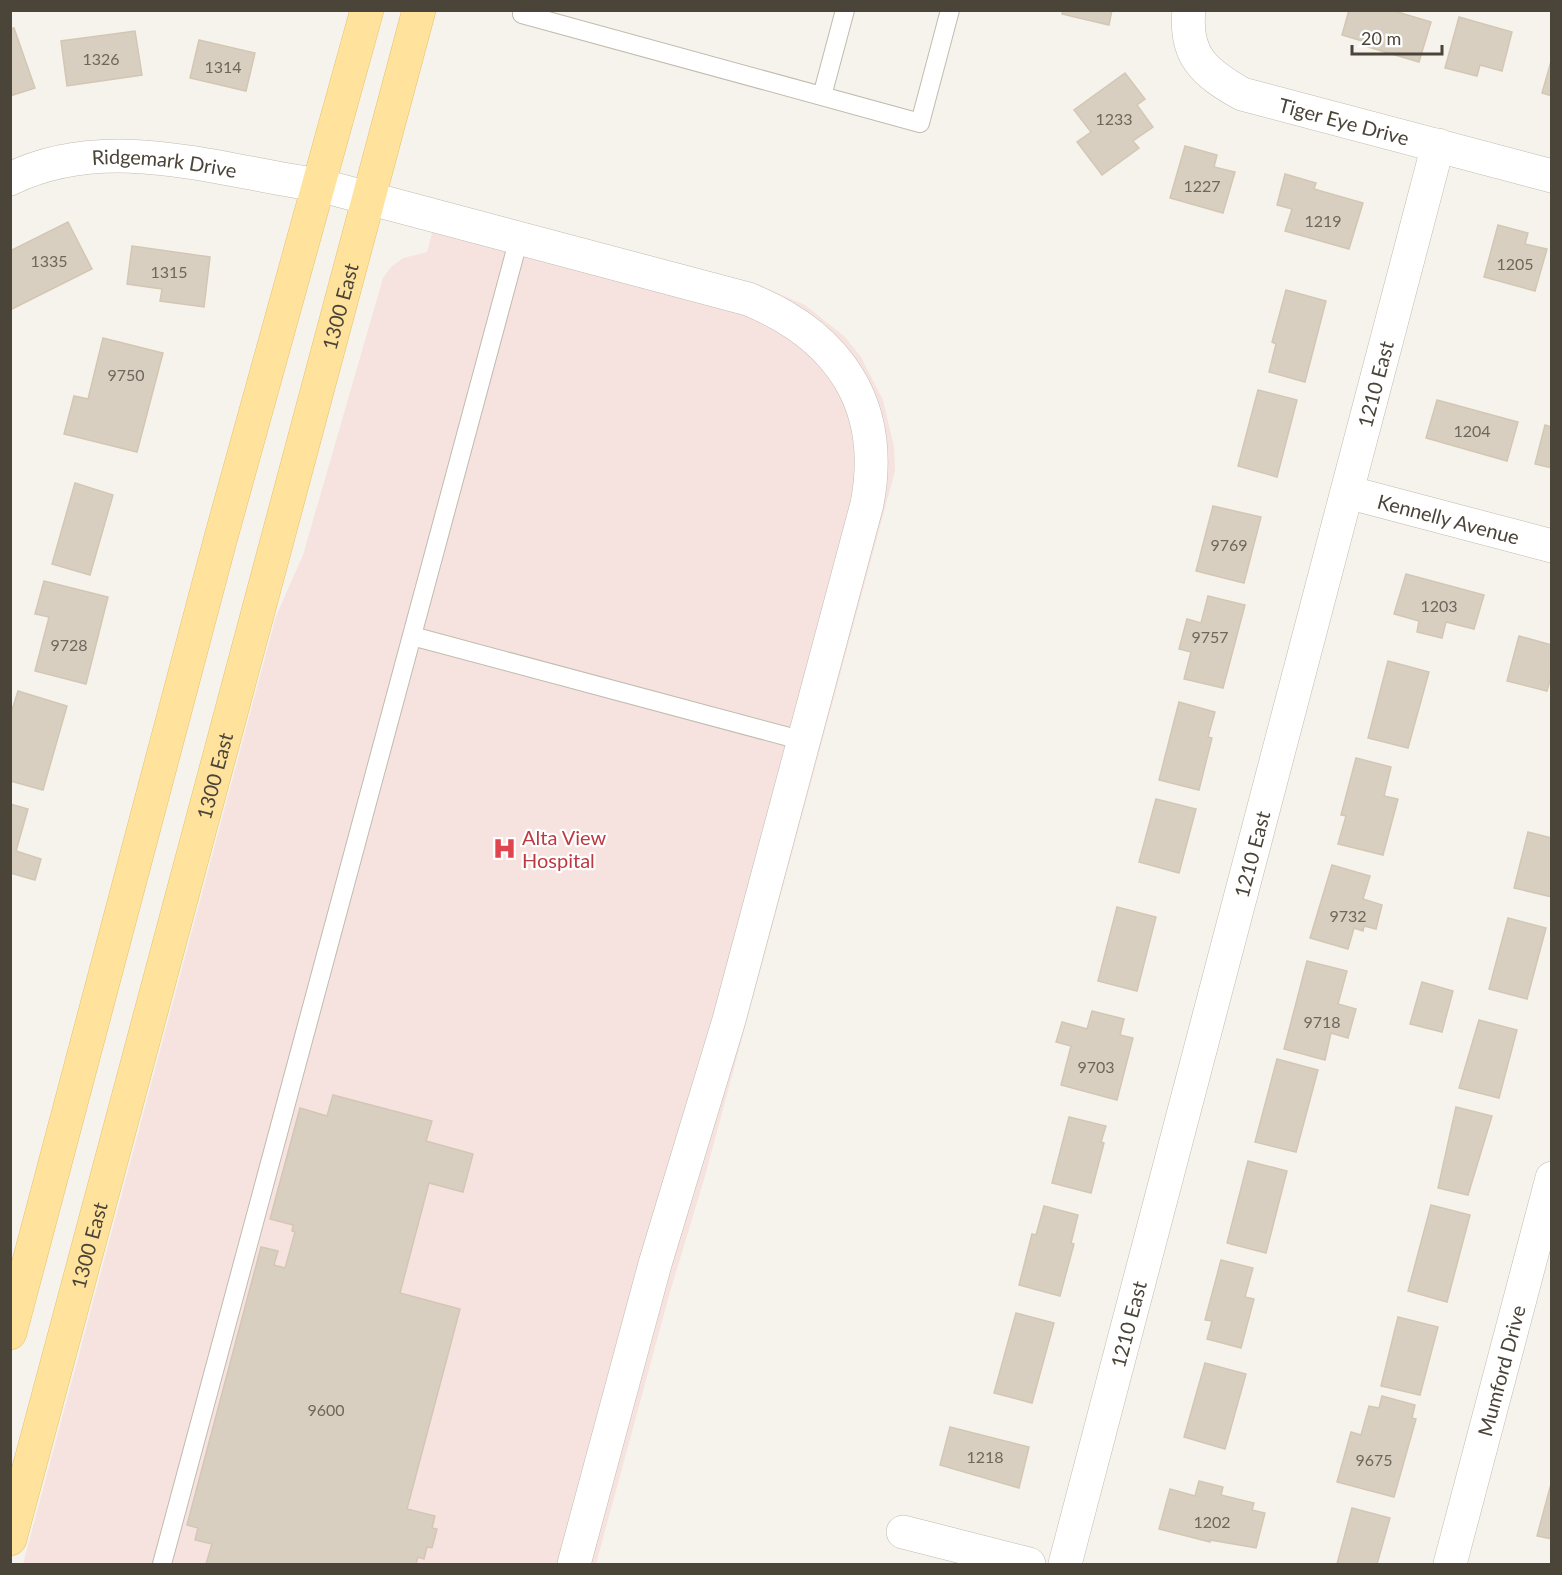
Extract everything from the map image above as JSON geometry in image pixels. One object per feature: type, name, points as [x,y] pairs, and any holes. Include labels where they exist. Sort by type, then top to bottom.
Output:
[{"type":"main road","points":[[10,1333],[221,537],[367,10]]},
{"type":"main road","name":"1300 East","points":[[10,1539],[419,10]]},
{"type":"street","name":"Tiger Eye Drive","points":[[1189,10],[1187,23],[1193,55],[1214,78],[1242,94],[1551,176]]},
{"type":"street","name":"1210 East","points":[[1065,1564],[1438,146]]},
{"type":"street","name":"Ridgemark Drive","points":[[10,179],[49,167],[109,157],[204,164],[261,177],[319,186],[738,297],[774,310],[799,324],[821,343],[849,377],[867,418],[872,450],[871,483],[714,1074],[655,1264],[574,1564]]},
{"type":"street","name":"Kennelly Avenue","points":[[1347,492],[1551,546]]},
{"type":"street","name":"Mumford Drive","points":[[1450,1564],[1551,1178]]},
{"type":"street","points":[[903,1532],[1029,1564]]},
{"type":"lane","points":[[523,10],[522,14],[920,123],[950,10]]},
{"type":"lane","points":[[822,96],[845,10]]},
{"type":"lane","points":[[162,1564],[519,238]]},
{"type":"lane","points":[[412,636],[804,741]]},
{"type":"shaded area","name":"Alta View Hospital","points":[[441,200],[759,285],[805,305],[845,337],[861,357],[883,400],[894,447],[895,471],[705,1176],[670,1292],[596,1564],[23,1564],[276,616],[303,555],[383,278],[391,267],[403,258],[427,252]]},
{"type":"building","points":[[1063,10],[1112,10],[1109,25],[1062,14]]},
{"type":"building","points":[[1349,10],[1391,10],[1431,22],[1419,62],[1368,47],[1369,43],[1342,35]]},
{"type":"building","points":[[1459,17],[1512,32],[1502,71],[1480,65],[1477,76],[1445,68]]},
{"type":"building","points":[[14,28],[35,88],[10,96],[10,29]]},
{"type":"building","points":[[135,31],[142,75],[67,86],[61,41]]},
{"type":"building","points":[[199,40],[255,53],[246,91],[190,78]]},
{"type":"building","points":[[1552,58],[1552,96],[1542,93]]},
{"type":"building","points":[[1125,73],[1145,99],[1137,105],[1153,127],[1133,141],[1139,148],[1102,175],[1077,142],[1091,132],[1074,110]]},
{"type":"building","points":[[1185,146],[1217,155],[1214,167],[1235,172],[1223,213],[1170,198]]},
{"type":"building","points":[[1285,174],[1316,183],[1314,189],[1363,203],[1349,249],[1285,231],[1292,209],[1277,205]]},
{"type":"building","points":[[68,222],[92,269],[10,310],[10,251]]},
{"type":"building","points":[[1498,225],[1528,233],[1525,244],[1547,249],[1535,291],[1484,277]]},
{"type":"building","points":[[132,246],[210,257],[204,307],[160,301],[162,289],[127,284]]},
{"type":"building","points":[[1286,290],[1326,301],[1305,382],[1269,372],[1276,344],[1272,342]]},
{"type":"building","points":[[103,338],[163,353],[137,452],[64,434],[74,396],[88,399]]},
{"type":"building","points":[[1258,390],[1297,400],[1277,477],[1238,466]]},
{"type":"building","points":[[1437,400],[1518,422],[1507,461],[1426,438]]},
{"type":"building","points":[[1545,425],[1552,427],[1552,468],[1535,464]]},
{"type":"building","points":[[75,483],[113,495],[90,575],[52,564]]},
{"type":"building","points":[[1213,506],[1261,517],[1244,583],[1196,571]]},
{"type":"building","points":[[1406,574],[1484,595],[1474,629],[1446,622],[1442,638],[1417,632],[1419,621],[1394,614]]},
{"type":"building","points":[[44,581],[108,597],[86,684],[35,671],[49,617],[35,614]]},
{"type":"building","points":[[1208,596],[1245,605],[1223,688],[1184,679],[1191,652],[1179,649],[1187,619],[1201,623]]},
{"type":"building","points":[[1519,636],[1552,645],[1552,673],[1547,691],[1507,681]]},
{"type":"building","points":[[1388,661],[1429,672],[1408,748],[1368,738]]},
{"type":"building","points":[[18,691],[67,706],[43,790],[10,781],[10,716]]},
{"type":"building","points":[[1179,702],[1215,712],[1208,737],[1212,738],[1199,790],[1159,780]]},
{"type":"building","points":[[1356,758],[1391,767],[1384,796],[1398,799],[1383,855],[1338,844],[1346,816],[1341,815]]},
{"type":"building","points":[[1156,799],[1196,809],[1179,873],[1139,862]]},
{"type":"building","points":[[10,804],[28,809],[16,851],[41,859],[35,880],[10,873]]},
{"type":"building","points":[[1528,832],[1552,838],[1552,897],[1514,888]]},
{"type":"building","points":[[1332,865],[1370,876],[1363,899],[1382,905],[1376,929],[1364,926],[1363,931],[1354,928],[1348,949],[1310,938]]},
{"type":"building","points":[[1117,907],[1156,917],[1137,991],[1098,981]]},
{"type":"building","points":[[1508,918],[1546,928],[1527,999],[1489,989]]},
{"type":"building","points":[[1307,961],[1347,971],[1338,1004],[1356,1009],[1348,1038],[1331,1033],[1325,1060],[1284,1049]]},
{"type":"building","points":[[1422,982],[1453,991],[1442,1032],[1410,1024]]},
{"type":"building","points":[[1092,1011],[1124,1019],[1120,1035],[1133,1038],[1117,1100],[1061,1085],[1071,1046],[1056,1042],[1062,1022],[1087,1029]]},
{"type":"building","points":[[1479,1020],[1517,1030],[1499,1098],[1459,1088]]},
{"type":"building","points":[[1277,1059],[1318,1070],[1296,1152],[1255,1142]]},
{"type":"building","points":[[333,1095],[432,1121],[426,1141],[473,1154],[463,1192],[429,1183],[400,1293],[460,1309],[407,1509],[435,1516],[432,1528],[437,1529],[432,1548],[427,1547],[424,1559],[418,1557],[416,1564],[206,1564],[212,1544],[195,1540],[198,1528],[187,1525],[261,1247],[278,1251],[274,1265],[285,1268],[295,1232],[292,1231],[293,1225],[270,1219],[300,1108],[327,1116]]},
{"type":"building","points":[[1456,1107],[1492,1116],[1468,1195],[1438,1188]]},
{"type":"building","points":[[1069,1117],[1106,1126],[1091,1193],[1052,1183]]},
{"type":"building","points":[[1248,1161],[1287,1171],[1266,1253],[1227,1243]]},
{"type":"building","points":[[1431,1205],[1470,1215],[1447,1302],[1408,1291]]},
{"type":"building","points":[[1044,1206],[1078,1215],[1071,1243],[1074,1244],[1060,1296],[1019,1285],[1032,1234],[1036,1235]]},
{"type":"building","points":[[1221,1260],[1253,1268],[1245,1297],[1254,1299],[1241,1348],[1207,1339],[1212,1321],[1205,1320]]},
{"type":"building","points":[[1016,1313],[1054,1323],[1032,1403],[994,1393]]},
{"type":"building","points":[[1398,1317],[1438,1327],[1420,1395],[1381,1386]]},
{"type":"building","points":[[1205,1363],[1246,1374],[1225,1449],[1184,1437]]},
{"type":"building","points":[[1382,1396],[1415,1405],[1412,1418],[1416,1419],[1394,1497],[1337,1482],[1351,1432],[1361,1435],[1369,1406],[1379,1408]]},
{"type":"building","points":[[950,1427],[1029,1447],[1019,1488],[940,1465]]},
{"type":"building","points":[[1552,1480],[1552,1539],[1537,1536]]},
{"type":"building","points":[[1199,1481],[1223,1487],[1221,1495],[1254,1503],[1252,1510],[1265,1513],[1256,1548],[1210,1540],[1210,1542],[1159,1529],[1170,1489],[1195,1496]]},
{"type":"building","points":[[1352,1508],[1390,1518],[1377,1564],[1337,1564]]},
{"type":"place","name":"Alta View Hospital","points":[[504,848]]}]
